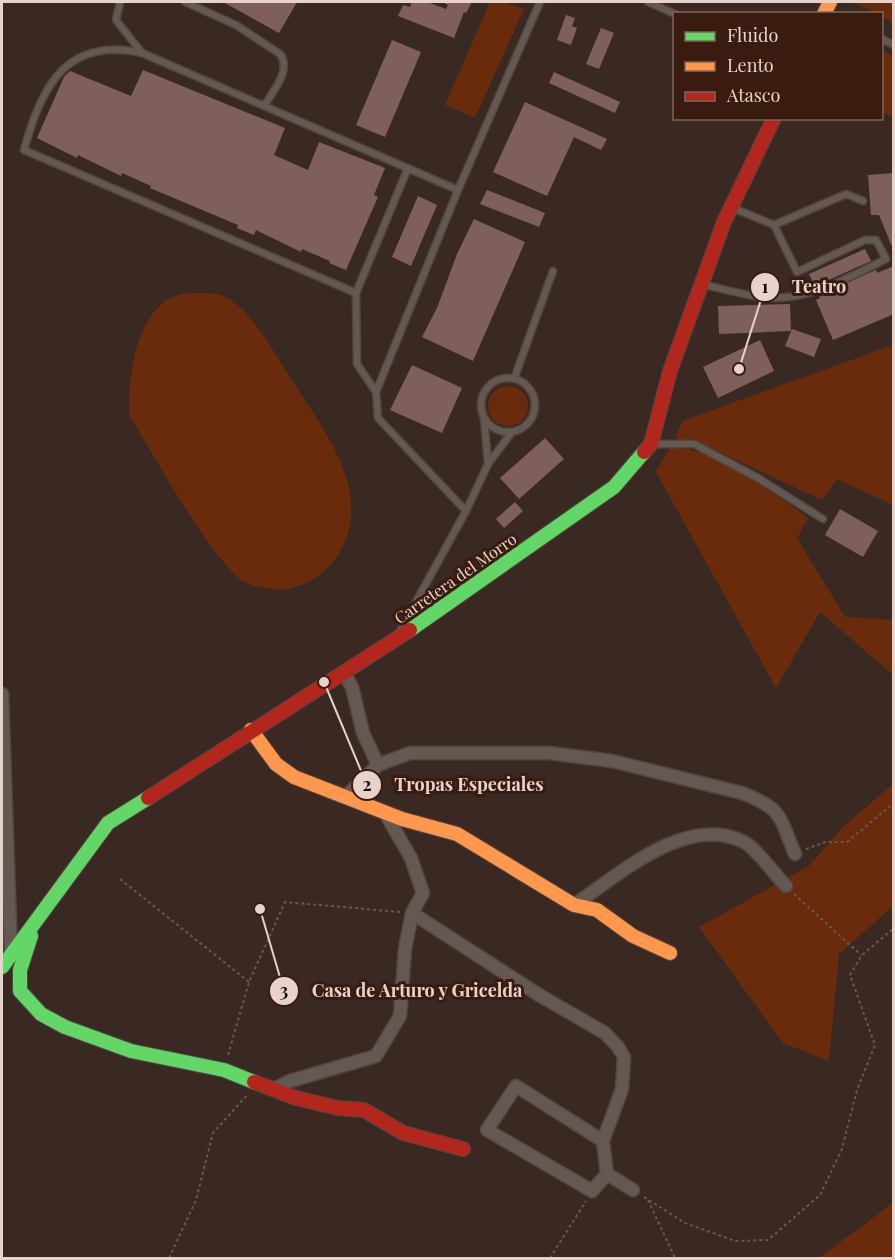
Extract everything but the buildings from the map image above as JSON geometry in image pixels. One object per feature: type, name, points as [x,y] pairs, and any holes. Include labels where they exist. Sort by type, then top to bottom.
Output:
[{"type":"main road","name":"Carretera del Morro","points":[[2,968],[108,823],[251,730],[396,640],[614,487],[651,444],[670,371],[702,284],[731,208],[773,120]]},
{"type":"main road","points":[[251,730],[276,764],[294,777],[386,813],[457,834],[574,905],[597,910],[633,936],[670,953]]},
{"type":"main road","points":[[35,924],[20,970],[20,991],[41,1014],[65,1027],[131,1051],[224,1070],[296,1098],[338,1108],[363,1110],[403,1133],[462,1149]]},
{"type":"street","points":[[344,673],[352,687],[363,733],[378,765]]},
{"type":"street","points":[[2,694],[11,954]]},
{"type":"street","points":[[346,796],[378,765],[410,753],[451,751],[549,753],[612,761],[742,793],[761,800],[776,810],[795,854]]},
{"type":"street","points":[[274,1089],[290,1081],[376,1056],[400,1016],[405,949],[412,913],[423,893],[411,858],[386,813]]},
{"type":"street","points":[[574,905],[666,843],[701,836],[722,836],[745,842],[786,886]]},
{"type":"street","points":[[412,913],[539,995],[605,1033],[624,1057],[622,1089],[603,1141],[607,1174],[592,1191],[487,1130],[516,1086],[603,1141]]},
{"type":"street","points":[[607,1174],[633,1190]]},
{"type":"lane","points":[[120,2],[116,20],[142,53]]},
{"type":"lane","points":[[185,2],[236,25],[280,54],[285,60],[285,68],[264,106]]},
{"type":"lane","points":[[466,511],[378,418],[376,392],[458,190],[540,2]]},
{"type":"lane","points":[[648,2],[673,13]]},
{"type":"lane","points":[[356,293],[24,150],[30,127],[45,95],[62,68],[77,57],[108,50],[123,49],[142,53],[458,190]]},
{"type":"lane","points":[[376,392],[357,364],[356,293],[408,168]]},
{"type":"lane","points":[[774,225],[846,194],[864,201]]},
{"type":"lane","points":[[702,284],[746,295],[794,297],[890,260],[876,240],[865,240],[797,272],[774,225],[731,208]]},
{"type":"lane","points":[[514,379],[553,271]]},
{"type":"lane","points":[[396,640],[466,511],[488,464],[512,432],[528,423],[535,406],[530,389],[514,379],[505,379],[490,386],[482,400],[488,464]]},
{"type":"lane","points":[[484,417],[495,429],[512,432]]},
{"type":"lane","points":[[651,444],[694,444],[758,478],[823,519]]},
{"type":"path","points":[[795,854],[826,842],[847,842],[894,802]]},
{"type":"path","points":[[120,879],[249,982]]},
{"type":"path","points":[[786,886],[862,955]]},
{"type":"path","points":[[224,1070],[249,982],[285,902],[412,913]]},
{"type":"path","points":[[633,1190],[685,1223],[735,1241],[768,1240],[790,1224],[820,1195],[842,1149],[857,1090],[875,1046],[850,975],[862,955],[894,928]]},
{"type":"path","points":[[169,1258],[196,1200],[213,1133],[258,1083]]},
{"type":"path","points":[[550,1258],[592,1191]]},
{"type":"path","points":[[648,1200],[675,1258]]},
{"type":"shaded area","points":[[490,2],[504,2],[524,9],[475,118],[445,105]]},
{"type":"shaded area","points":[[852,2],[893,2],[893,22],[883,17],[883,12],[874,12]]},
{"type":"shaded area","points":[[883,51],[893,56],[893,116],[883,113]]},
{"type":"shaded area","points":[[187,293],[223,296],[243,310],[269,343],[328,436],[339,458],[347,480],[351,503],[350,525],[342,548],[327,569],[315,579],[285,589],[270,589],[246,583],[235,575],[206,540],[130,417],[132,371],[135,354],[146,324],[165,301]]},
{"type":"shaded area","points":[[890,346],[894,354],[893,505],[837,479],[822,500],[704,445],[678,440],[676,436],[682,421]]},
{"type":"shaded area","points":[[508,386],[516,387],[522,392],[527,398],[527,414],[522,420],[516,425],[508,426],[500,425],[494,420],[489,414],[488,406],[489,398],[494,392],[500,387]]},
{"type":"shaded area","points":[[671,446],[689,449],[725,463],[761,484],[808,518],[797,538],[845,617],[893,620],[893,675],[820,612],[776,688],[656,472]]},
{"type":"shaded area","points":[[893,784],[893,906],[839,954],[829,1061],[783,1043],[699,927],[809,866],[842,828]]},
{"type":"shaded area","points":[[893,1203],[893,1258],[819,1258]]},
{"type":"traffic: fast","points":[[410,630],[614,487],[644,452]]},
{"type":"traffic: fast","points":[[2,967],[108,823],[148,798]]},
{"type":"traffic: fast","points":[[31,936],[20,970],[20,991],[41,1014],[65,1027],[131,1051],[224,1070],[254,1082]]},
{"type":"traffic: slow","points":[[825,12],[830,2]]},
{"type":"traffic: slow","points":[[251,730],[276,764],[294,777],[402,819],[457,834],[574,905],[597,910],[633,936],[670,953]]},
{"type":"traffic: jam","points":[[644,452],[651,444],[670,371],[724,222],[773,120]]},
{"type":"traffic: jam","points":[[148,798],[410,630]]},
{"type":"traffic: jam","points":[[254,1082],[296,1098],[338,1108],[364,1110],[403,1133],[463,1149]]},
{"type":"place","name":"Teatro","points":[[739,369]]},
{"type":"place","name":"Tropas Especiales","points":[[324,682]]},
{"type":"place","name":"Casa de Arturo y Gricelda","points":[[260,909]]}]
